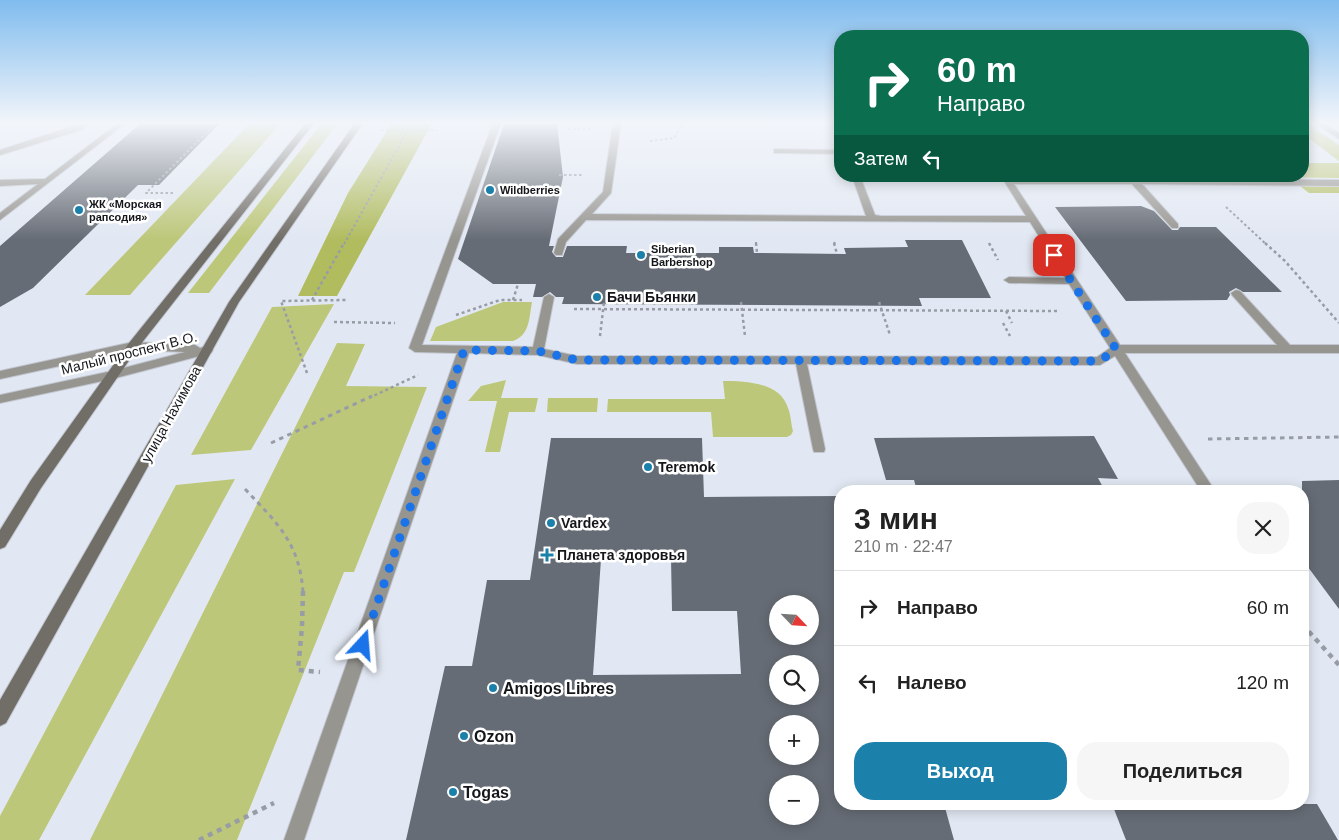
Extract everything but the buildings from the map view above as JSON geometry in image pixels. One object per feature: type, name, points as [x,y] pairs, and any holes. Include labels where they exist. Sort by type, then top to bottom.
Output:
[{"type":"main road","points":[[0,543],[36,484],[133,346],[279,162]]},
{"type":"main road","name":"улица Нахимова","points":[[0,717],[234,302],[331,162]]},
{"type":"street","points":[[0,217],[71,162]]},
{"type":"street","points":[[483,162],[415,348],[538,351],[577,360],[1100,361],[1116,349],[1339,349]]},
{"type":"street","points":[[559,253],[561,241],[607,193],[611,162]]},
{"type":"street","points":[[0,182],[46,181]]},
{"type":"street","points":[[858,182],[871,218]]},
{"type":"street","points":[[1008,182],[1204,485]]},
{"type":"street","points":[[1135,182],[1175,226]]},
{"type":"street","points":[[1194,182],[1339,183]]},
{"type":"street","points":[[584,217],[1031,219]]},
{"type":"street","points":[[1009,280],[1071,280]]},
{"type":"street","points":[[1236,293],[1286,349]]},
{"type":"street","points":[[538,351],[549,298]]},
{"type":"street","name":"Малый проспект В.О.","points":[[0,375],[133,346],[207,350]]},
{"type":"street","name":"Малый проспект В.О.","points":[[0,399],[112,375],[207,350]]},
{"type":"street","points":[[294,840],[464,350]]},
{"type":"street","points":[[802,360],[818,449]]},
{"type":"path","points":[[174,192],[146,193],[177,162]]},
{"type":"path","points":[[312,300],[389,162]]},
{"type":"path","points":[[1200,183],[1285,261],[1339,323]]},
{"type":"path","points":[[513,300],[518,284]]},
{"type":"path","points":[[424,323],[432,323],[500,300],[549,298]]},
{"type":"path","points":[[306,373],[281,301],[346,300]]},
{"type":"path","points":[[602,316],[604,302]]},
{"type":"path","points":[[741,302],[743,316]]},
{"type":"path","points":[[879,302],[884,317]]},
{"type":"path","points":[[583,310],[1091,311]]},
{"type":"path","points":[[1006,311],[1012,323]]},
{"type":"path","points":[[334,322],[400,323]]},
{"type":"path","points":[[1003,323],[1011,337]]},
{"type":"path","points":[[271,443],[418,375]]},
{"type":"path","points":[[1175,440],[1339,437]]},
{"type":"path","points":[[245,489],[276,522],[296,554],[304,607],[298,670],[353,674]]},
{"type":"path","points":[[1309,632],[1339,665]]},
{"type":"path","points":[[199,840],[314,785]]},
{"type":"green space","points":[[212,162],[247,162],[130,295],[85,295]]},
{"type":"green space","points":[[291,162],[308,162],[209,293],[188,293]]},
{"type":"green space","points":[[367,162],[410,162],[337,296],[298,296],[348,193]]},
{"type":"green space","points":[[1309,163],[1339,163],[1339,178],[1309,178]]},
{"type":"green space","points":[[1300,186],[1339,187],[1339,193],[1309,193]]},
{"type":"green space","points":[[503,302],[532,302],[528,325],[523,335],[519,338],[513,341],[430,341],[436,327]]},
{"type":"green space","points":[[334,304],[251,450],[191,455],[272,307]]},
{"type":"green space","points":[[337,343],[365,344],[346,386],[427,387],[354,572],[344,572],[237,840],[90,840]]},
{"type":"green space","points":[[506,380],[501,398],[538,398],[535,412],[509,412],[500,452],[485,452],[497,401],[468,401],[481,386]]},
{"type":"green space","points":[[723,381],[761,385],[778,393],[784,399],[789,411],[793,431],[791,435],[787,437],[713,437],[711,412],[607,412],[608,399],[725,399]]},
{"type":"green space","points":[[548,398],[598,398],[597,412],[547,412]]},
{"type":"green space","points":[[235,479],[39,840],[0,840],[0,816],[176,485]]},
{"type":"place","name":"Wildberries","points":[[490,190]]},
{"type":"place","name":"ЖК «Морская рапсодия»","points":[[79,210]]},
{"type":"place","name":"Siberian Barbershop","points":[[641,255]]},
{"type":"place","name":"Бачи Бьянки","points":[[597,297]]},
{"type":"place","name":"Teremok","points":[[648,467]]},
{"type":"place","name":"Vardex","points":[[551,523]]},
{"type":"place","name":"Планета здоровья","points":[[547,555]]},
{"type":"place","name":"Amigos Libres","points":[[493,688]]},
{"type":"place","name":"Ozon","points":[[464,736]]},
{"type":"place","name":"Togas","points":[[453,792]]},
{"type":"route","points":[[363,645],[464,350],[538,351],[577,360],[1100,361],[1116,349],[1054,255]]}]
